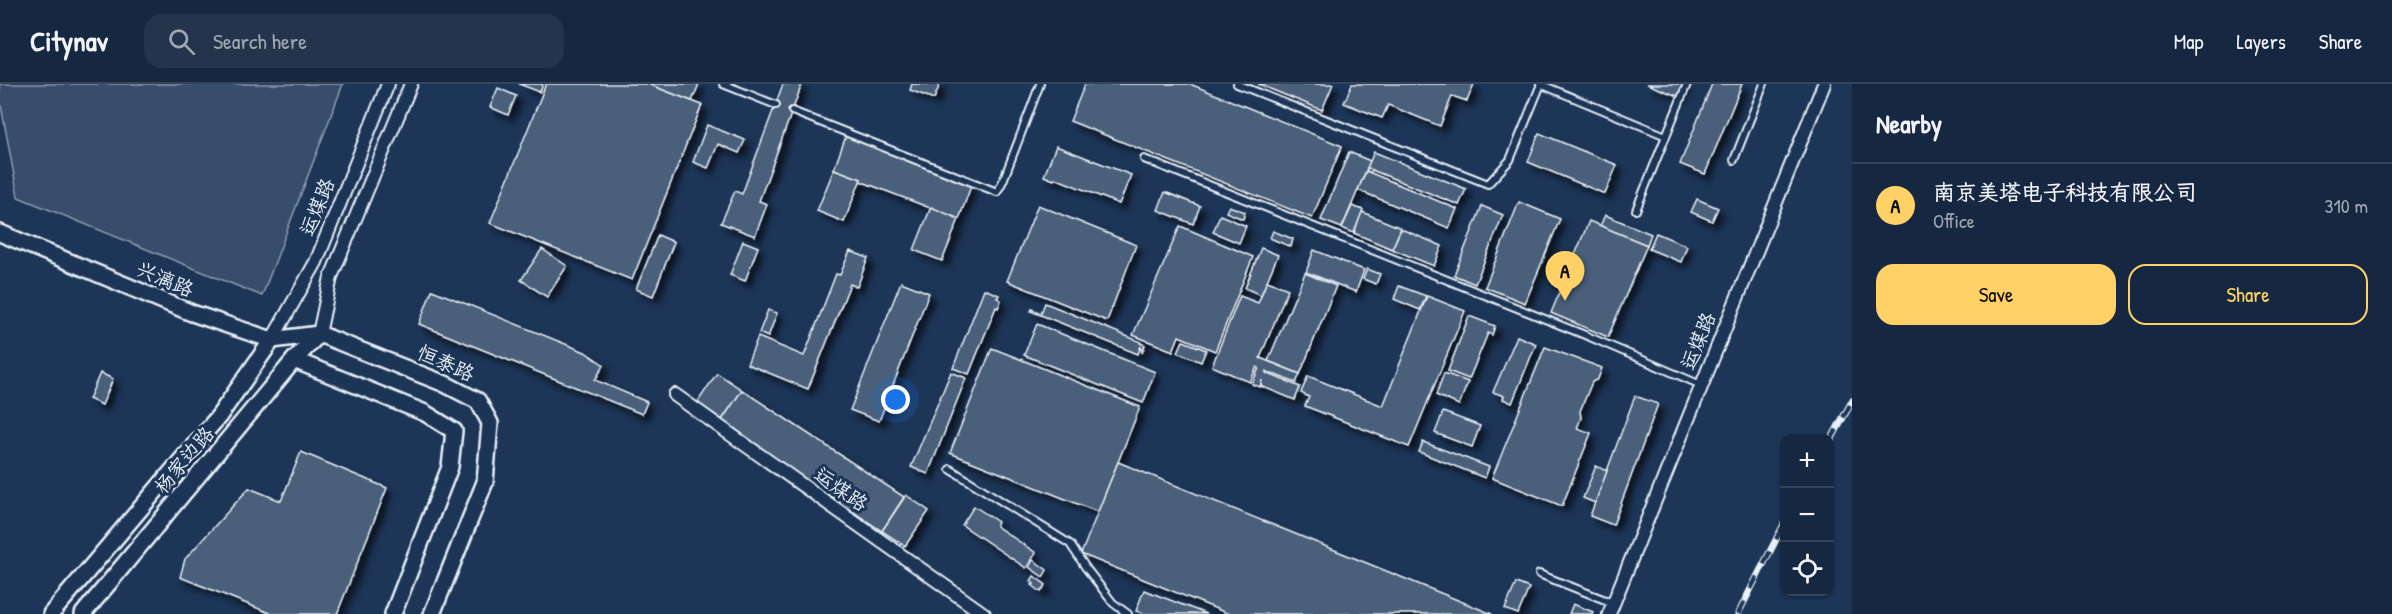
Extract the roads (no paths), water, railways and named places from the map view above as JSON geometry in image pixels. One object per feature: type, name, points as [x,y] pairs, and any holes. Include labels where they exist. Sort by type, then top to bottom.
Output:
[{"type":"street","name":"运煤路","points":[[272,340],[316,262],[388,84]]},
{"type":"street","name":"运煤路","points":[[319,334],[331,278],[411,84]]},
{"type":"street","name":"运煤路","points":[[1611,608],[1824,84]]},
{"type":"street","name":"兴漓路","points":[[0,233],[192,313],[272,340],[319,334]]},
{"type":"street","name":"杨家边路","points":[[83,614],[294,360],[319,334]]},
{"type":"street","name":"恒泰路","points":[[319,334],[446,384],[478,401],[490,423],[485,482],[432,614]]},
{"type":"street","name":"杨家边路","points":[[51,614],[219,416],[272,340]]},
{"type":"street","points":[[294,360],[425,413],[454,431],[450,467],[393,614]]},
{"type":"street","name":"运煤路","points":[[675,395],[984,614]]},
{"type":"lane","points":[[723,84],[776,105]]},
{"type":"lane","points":[[792,111],[997,192],[1040,84]]},
{"type":"lane","points":[[1237,84],[1488,184],[1510,160],[1540,84],[1666,136]]},
{"type":"lane","points":[[1635,210],[1687,84]]},
{"type":"lane","points":[[1734,160],[1764,84]]},
{"type":"lane","points":[[1144,159],[1564,326],[1701,385]]},
{"type":"lane","points":[[950,469],[1070,544],[1113,603],[1128,614]]},
{"type":"lane","points":[[1539,574],[1611,608]]},
{"type":"railway","points":[[1834,435],[1852,401]]},
{"type":"railway","points":[[1738,614],[1780,532]]},
{"type":"place","name":"南京美塔电子科技有限公司","points":[[1565,301]]}]
